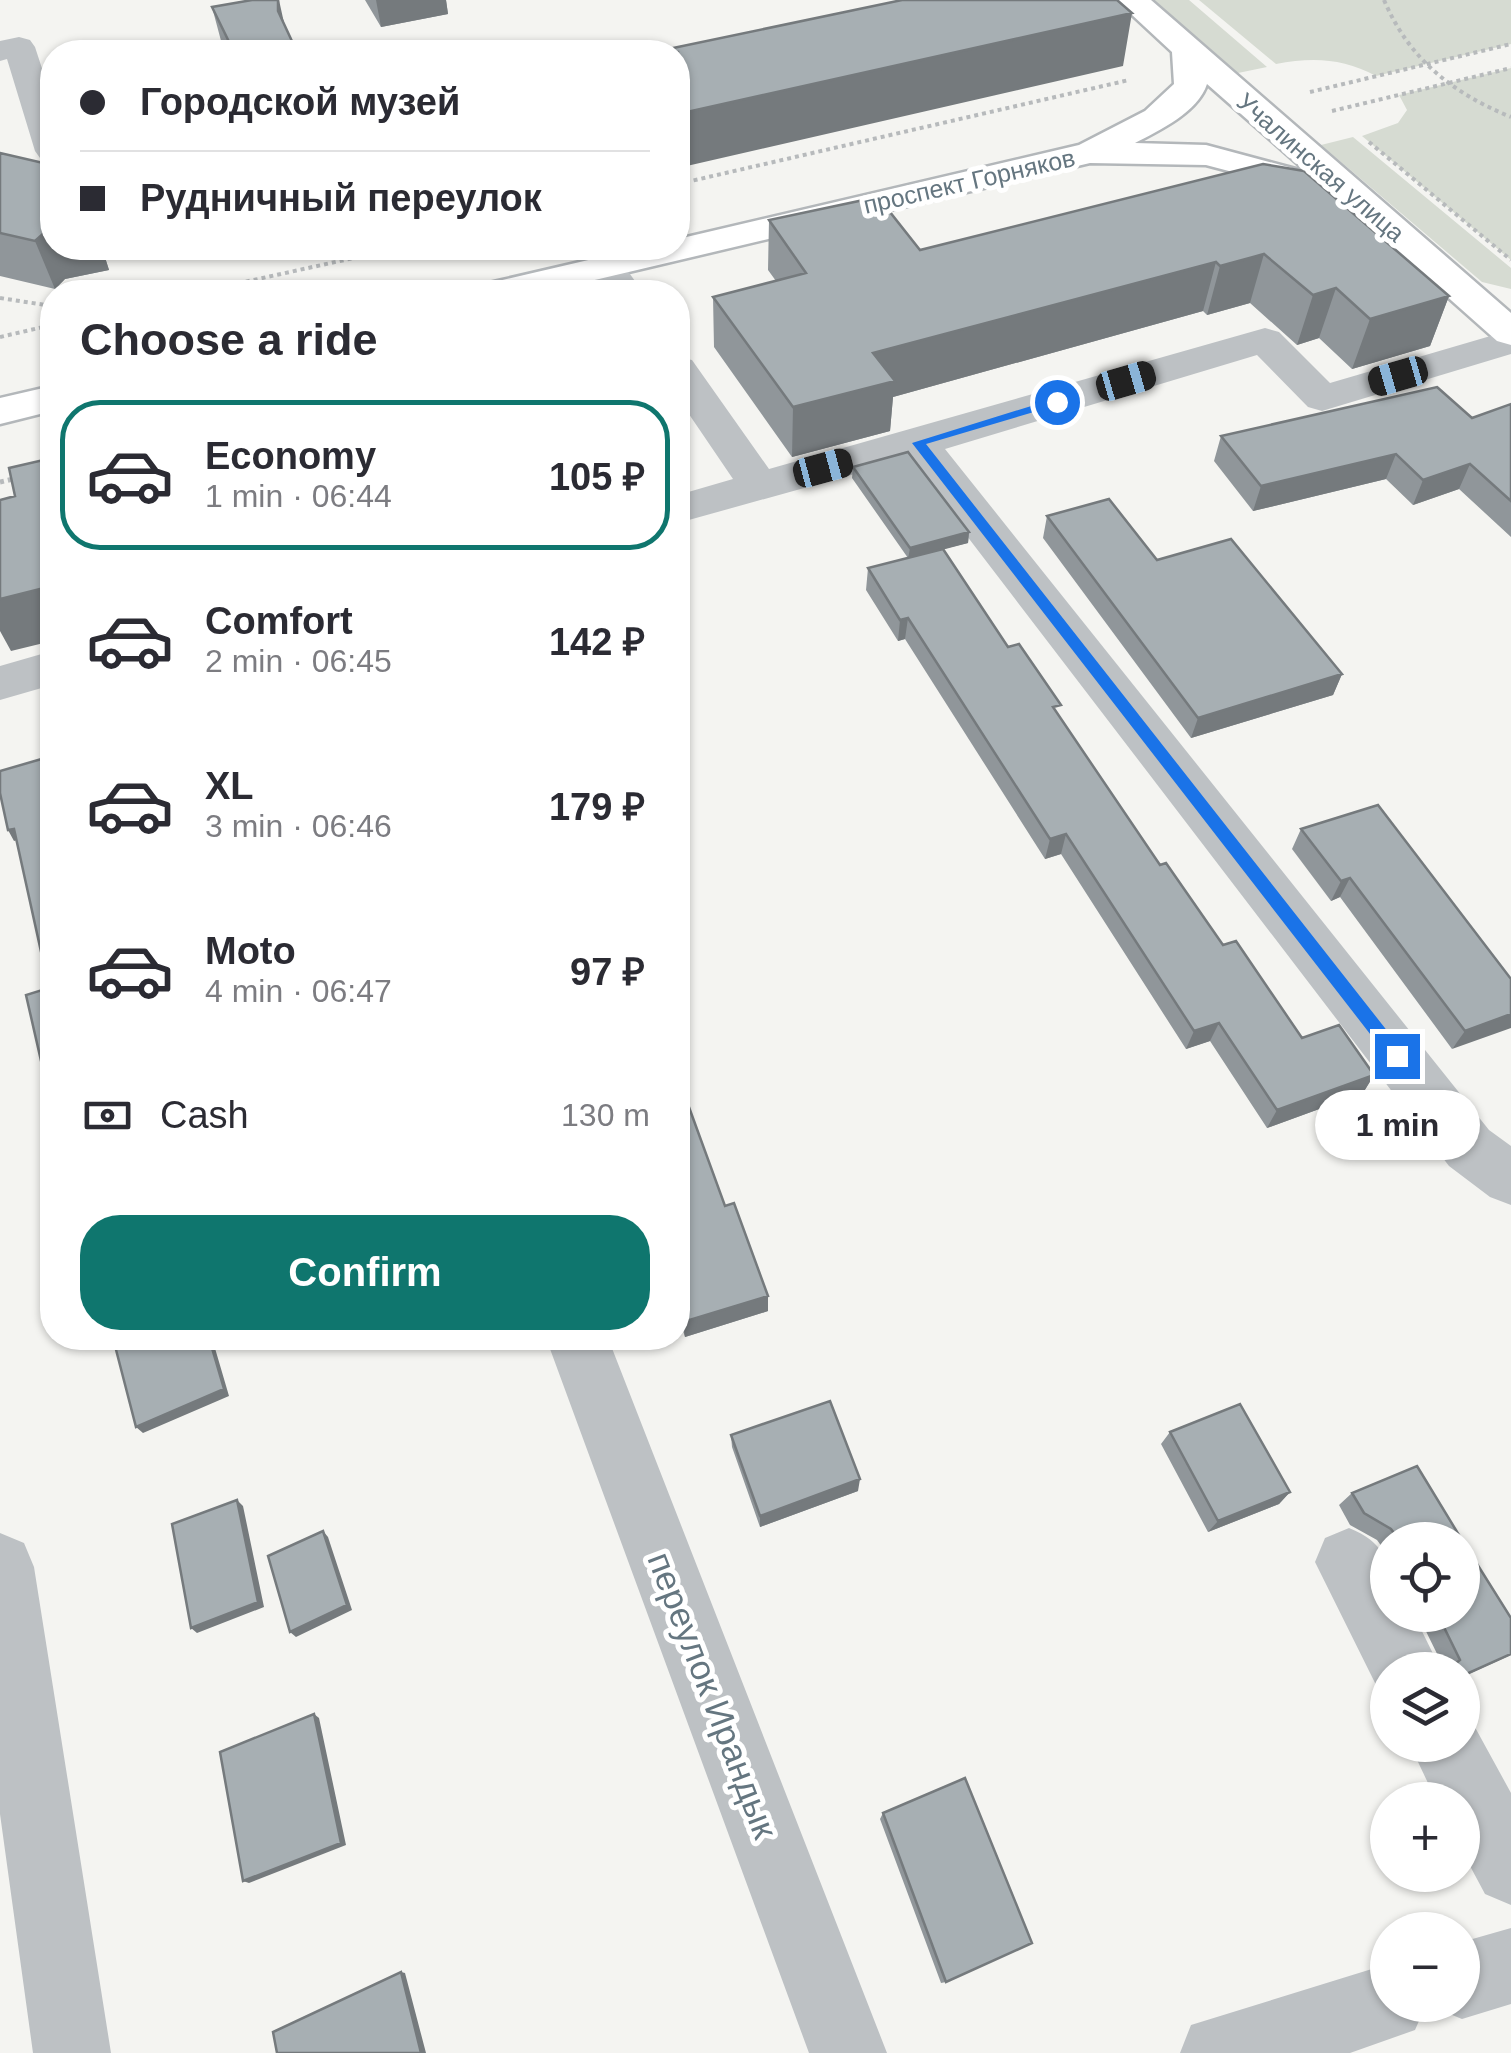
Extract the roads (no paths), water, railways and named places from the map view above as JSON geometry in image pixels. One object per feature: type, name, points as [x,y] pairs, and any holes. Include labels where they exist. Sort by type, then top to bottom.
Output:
[{"type":"main road","name":"Учалинская улица","points":[[1132,0],[1511,334]]},
{"type":"main road","points":[[1090,153],[1157,118],[1191,87],[1188,50]]},
{"type":"main road","points":[[1090,153],[1206,155],[1278,174],[1374,213]]},
{"type":"main road","name":"проспект Горняков","points":[[690,248],[1090,153]]},
{"type":"main road","name":"проспект Горняков","points":[[551,280],[638,260]]},
{"type":"main road","points":[[0,411],[40,401]]},
{"type":"street","points":[[0,51],[18,47],[40,114]]},
{"type":"street","points":[[690,506],[1265,340],[1322,398],[1511,342]]},
{"type":"street","points":[[690,386],[759,486]]},
{"type":"street","points":[[918,443],[1469,1148],[1511,1179]]},
{"type":"street","points":[[0,683],[40,671]]},
{"type":"street","name":"переулок Ирандык","points":[[582,1350],[848,2053]]},
{"type":"street","points":[[1349,1562],[1396,1652]]},
{"type":"street","points":[[0,1566],[72,2053]]},
{"type":"street","points":[[1455,1762],[1511,1868]]},
{"type":"street","points":[[1480,1975],[1511,1966]]},
{"type":"street","points":[[1219,2053],[1370,2008]]}]
